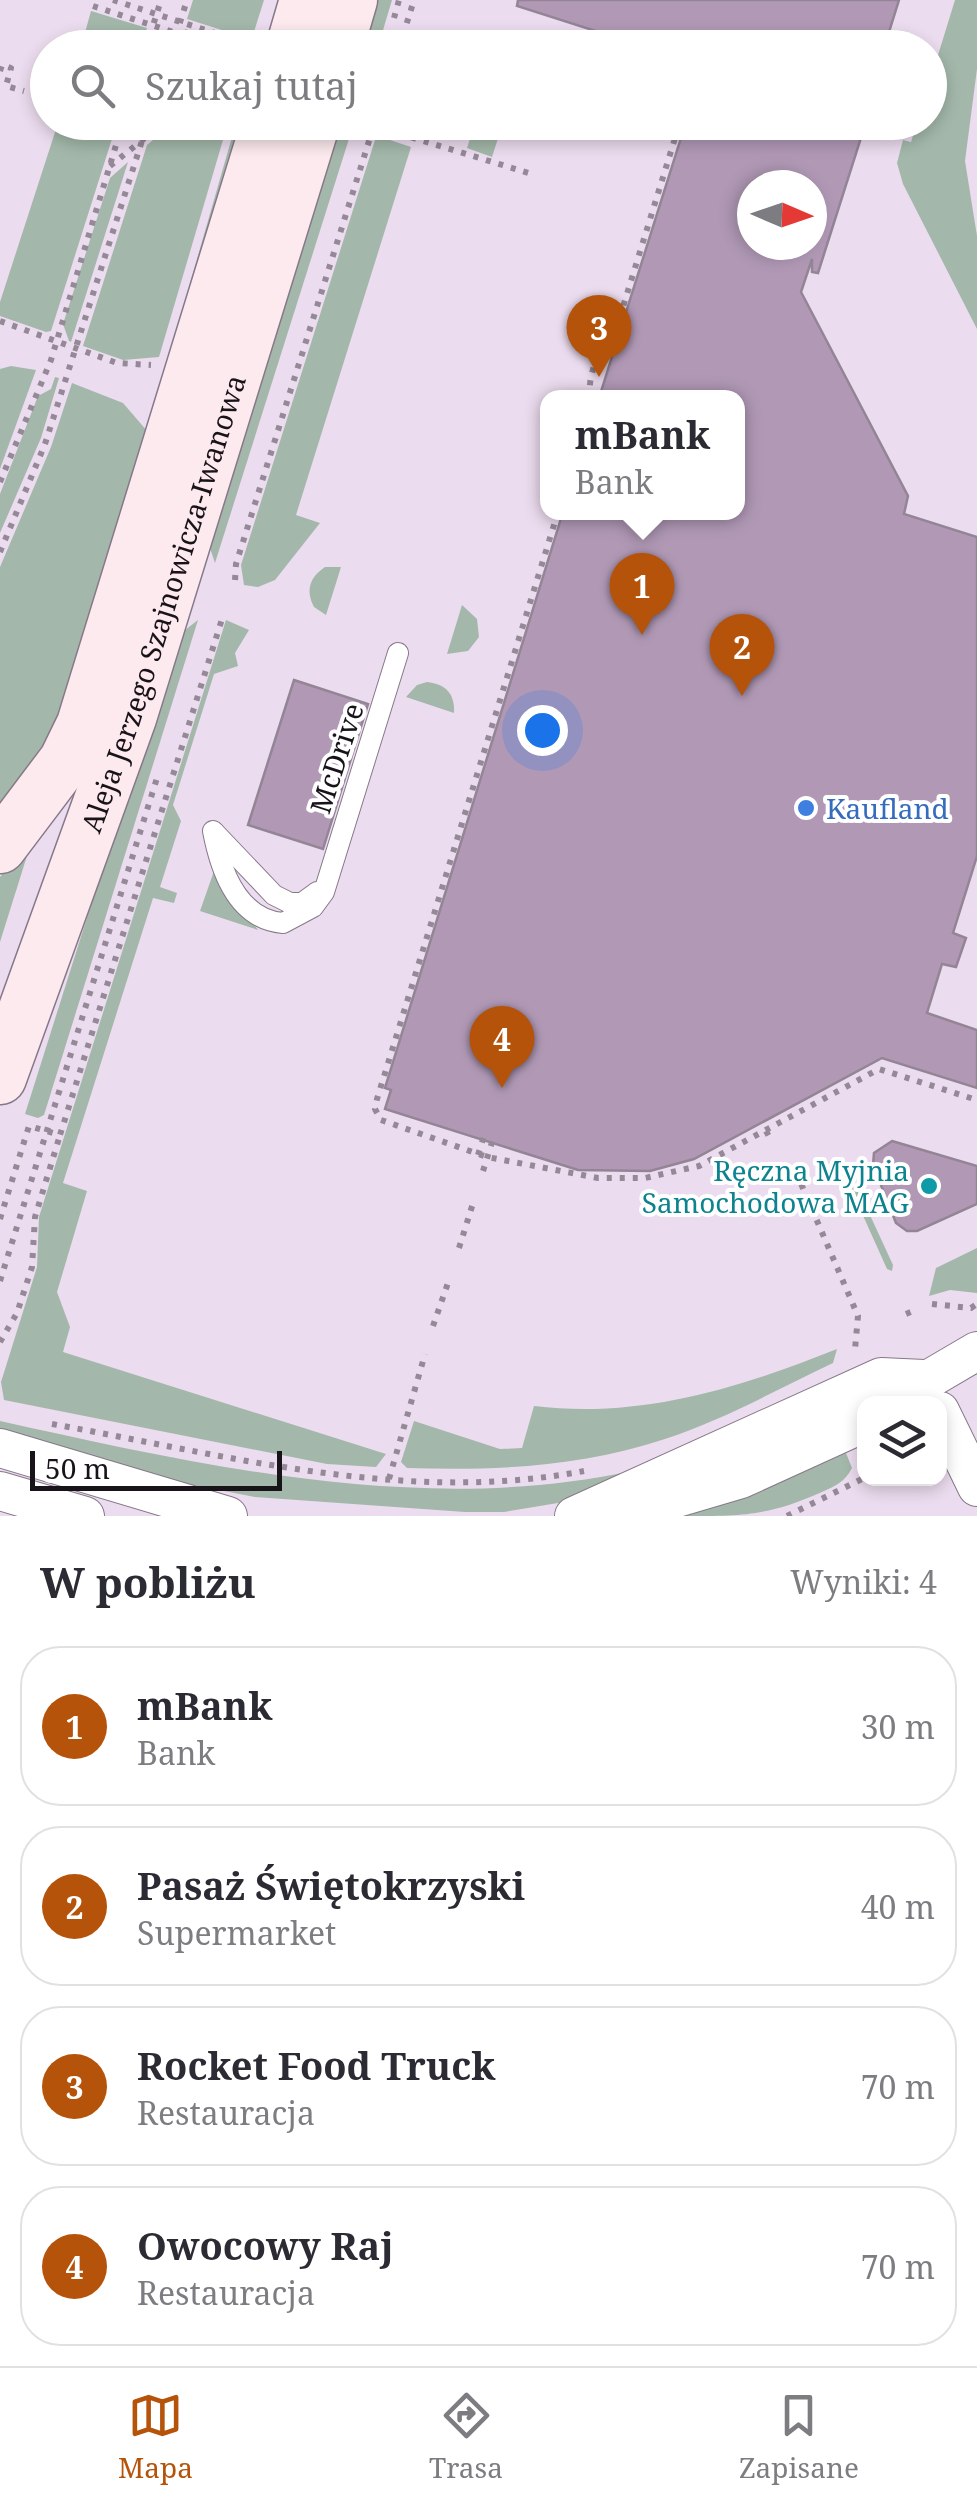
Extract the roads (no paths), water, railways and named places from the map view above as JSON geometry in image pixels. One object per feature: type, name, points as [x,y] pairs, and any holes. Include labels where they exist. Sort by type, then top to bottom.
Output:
[{"type":"main road","points":[[297,30],[306,0]]},
{"type":"main road","points":[[342,30],[350,0]]},
{"type":"main road","name":"Aleja Jerzego Szajnowicza-Iwanowa","points":[[0,847],[65,761],[83,724],[171,385],[261,140]]},
{"type":"main road","name":"Aleja Jerzego Szajnowicza-Iwanowa","points":[[0,1078],[130,718],[308,140]]},
{"type":"street","points":[[935,1396],[977,1351]]},
{"type":"street","points":[[574,1516],[882,1377],[928,1396]]},
{"type":"street","points":[[613,1516],[741,1479],[857,1426]]},
{"type":"street","points":[[947,1426],[977,1487]]},
{"type":"street","points":[[0,1448],[228,1516]]},
{"type":"street","points":[[0,1491],[85,1516]]},
{"type":"lane","points":[[130,718],[131,652],[191,431],[171,385]]},
{"type":"lane","name":"McDrive","points":[[213,830],[227,881],[263,918],[282,922],[305,914],[322,897],[398,653]]},
{"type":"place","name":"Rocket Food Truck","points":[[599,377]]},
{"type":"place","name":"mBank","points":[[642,635]]},
{"type":"place","name":"Pasaż Świętokrzyski","points":[[742,696]]},
{"type":"place","name":"Kaufland","points":[[806,808]]},
{"type":"place","name":"Owocowy Raj","points":[[502,1088]]},
{"type":"place","name":"Ręczna Myjnia Samochodowa MAG","points":[[929,1186]]}]
